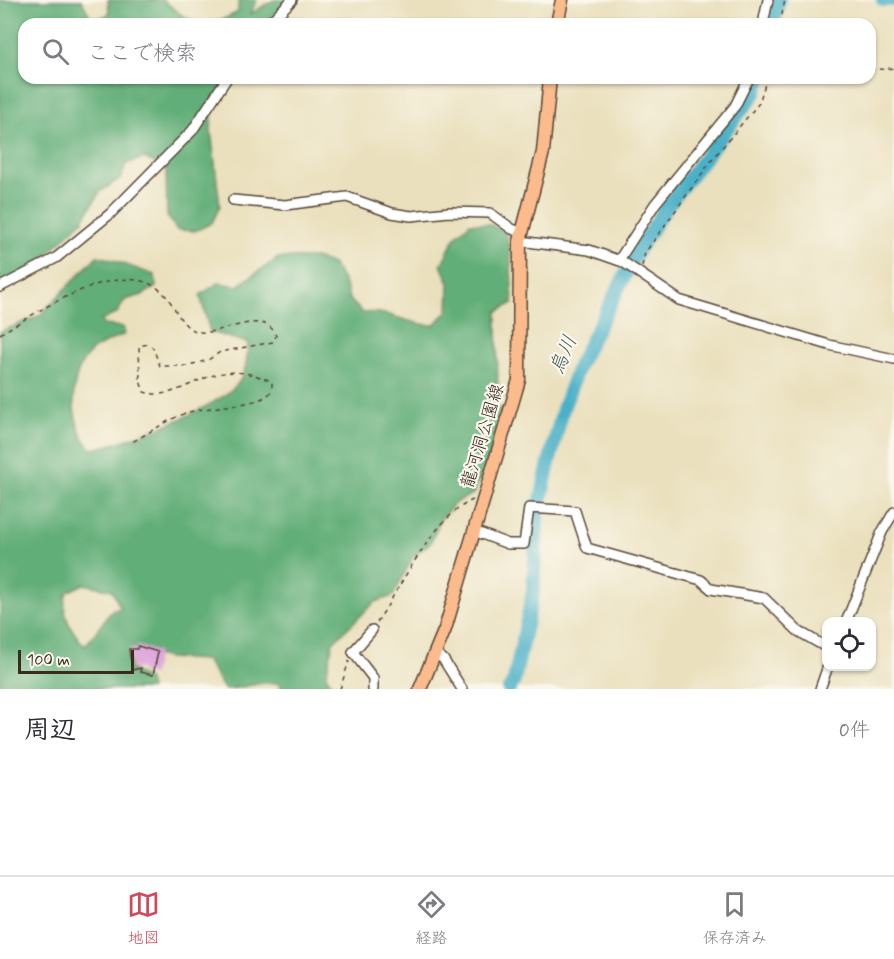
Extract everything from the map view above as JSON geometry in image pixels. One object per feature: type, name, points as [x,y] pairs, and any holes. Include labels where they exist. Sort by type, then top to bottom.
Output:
[{"type":"main road","points":[[558,18],[562,0]]},
{"type":"main road","name":"龍河洞公園線","points":[[420,689],[435,654],[519,381],[520,237],[543,152],[549,84]]},
{"type":"street","points":[[274,18],[292,0]]},
{"type":"street","points":[[764,18],[768,0]]},
{"type":"street","points":[[0,287],[56,258],[110,214],[192,131],[223,84]]},
{"type":"street","points":[[621,261],[655,204],[735,106],[746,84]]},
{"type":"street","points":[[233,200],[285,205],[346,197],[392,213],[411,216],[449,212],[490,213],[520,237],[589,250],[621,261],[679,300],[829,345],[894,359]]},
{"type":"street","points":[[474,531],[508,544],[524,544],[529,508],[532,506],[575,511],[586,548],[700,580],[711,589],[764,598],[798,631],[822,645]]},
{"type":"street","points":[[848,617],[882,532],[894,512]]},
{"type":"street","points":[[372,630],[352,652],[373,678],[373,689]]},
{"type":"street","points":[[435,654],[443,659],[462,689]]},
{"type":"street","points":[[820,689],[826,671]]},
{"type":"path","points":[[781,18],[785,0]]},
{"type":"path","points":[[876,70],[894,68]]},
{"type":"path","points":[[638,274],[645,253],[711,161],[759,103],[765,84]]},
{"type":"path","points":[[0,334],[56,302],[87,288],[122,279],[138,278],[164,293],[181,320],[195,331],[216,332],[248,322],[269,326],[274,330],[276,336],[273,342],[220,352],[208,360],[186,366],[160,366],[153,348],[148,344],[139,346],[141,389],[151,394],[175,389],[224,371],[241,371],[259,376],[272,382],[272,388],[269,395],[251,403],[220,405],[185,413],[132,442]]},
{"type":"path","points":[[372,630],[415,560],[453,512],[459,506],[473,500],[483,500]]},
{"type":"path","points":[[340,689],[352,652]]},
{"type":"green space","points":[[0,0],[81,0],[91,18],[18,18],[18,84],[224,84],[213,104],[211,130],[220,206],[212,223],[195,231],[177,230],[167,216],[166,168],[144,158],[126,164],[121,178],[100,192],[82,221],[23,278],[0,287]]},
{"type":"green space","points":[[108,0],[163,0],[187,18],[100,18],[109,14]]},
{"type":"green space","points":[[238,0],[257,0],[250,14],[274,0],[290,0],[270,18],[225,18],[238,12]]},
{"type":"green space","points":[[470,223],[489,224],[506,232],[510,249],[513,303],[497,312],[498,408],[508,410],[502,431],[474,493],[455,503],[440,520],[431,542],[413,557],[393,596],[375,602],[333,642],[326,676],[335,689],[282,689],[278,683],[271,683],[224,689],[206,660],[167,658],[143,651],[129,652],[130,669],[149,681],[150,689],[0,689],[0,332],[39,316],[97,256],[155,275],[156,287],[142,295],[125,300],[117,313],[101,321],[103,325],[123,327],[125,334],[92,351],[78,373],[74,400],[79,428],[84,440],[92,449],[107,446],[149,432],[195,412],[232,390],[241,379],[246,366],[248,343],[210,332],[200,295],[218,283],[237,286],[278,258],[315,258],[333,264],[344,282],[350,300],[363,313],[391,315],[415,323],[434,325],[448,311],[449,283],[441,265],[456,236]],"holes":[[[84,584],[112,590],[121,609],[113,609],[85,646],[68,621],[65,607],[67,592]]]},
{"type":"building","points":[[138,646],[158,652],[153,675],[140,672],[141,668],[132,670],[129,649],[137,649]]},
{"type":"waterway","name":"烏川","points":[[774,18],[779,0]]},
{"type":"waterway","points":[[883,0],[894,0]]},
{"type":"waterway","name":"烏川","points":[[509,689],[514,681],[533,592],[537,518],[563,409],[579,364],[638,250],[667,206],[755,93],[758,84]]}]
